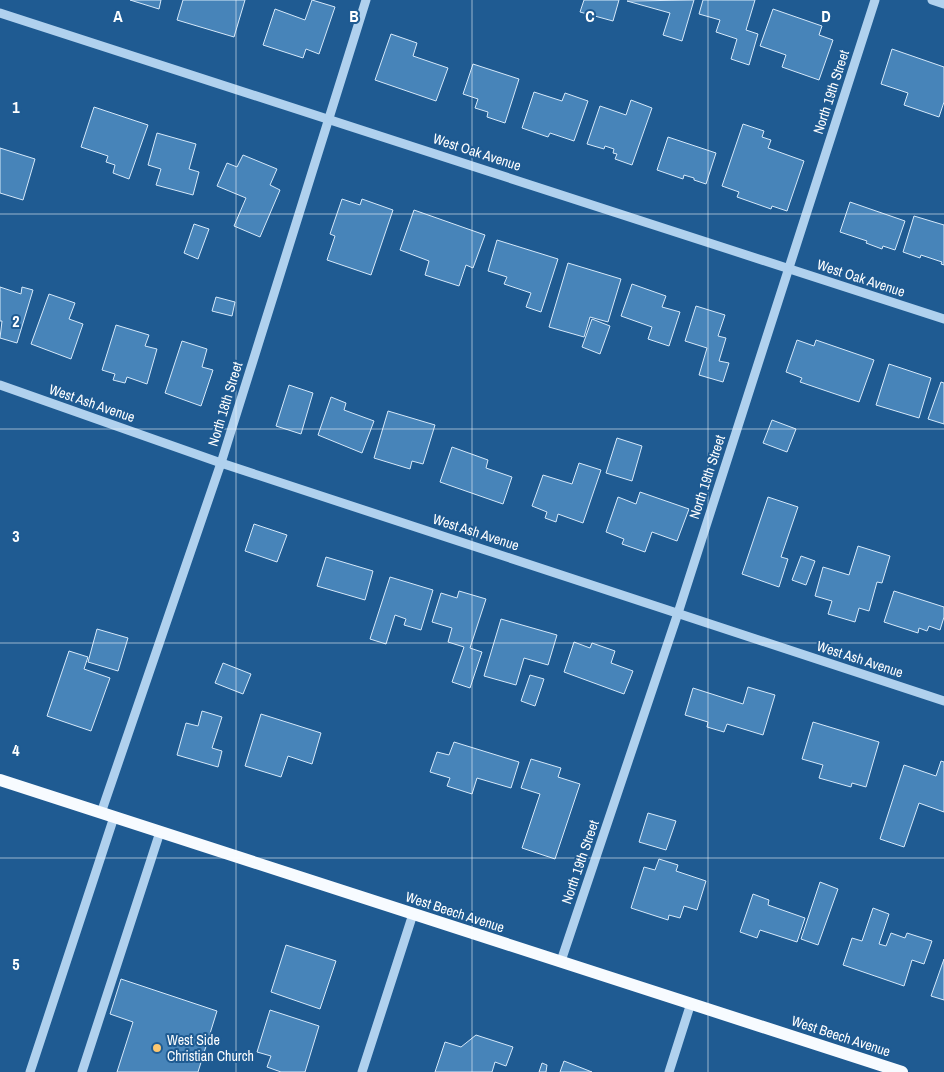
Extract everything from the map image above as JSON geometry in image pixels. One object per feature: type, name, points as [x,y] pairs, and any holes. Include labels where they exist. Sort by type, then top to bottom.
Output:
[{"type":"main road","name":"West Beech Avenue","points":[[0,780],[691,1003],[876,1068],[902,1072]]},
{"type":"street","name":"North 18th Street","points":[[101,813],[221,463],[366,0]]},
{"type":"street","name":"North 19th Street","points":[[561,961],[678,613],[875,0]]},
{"type":"street","points":[[932,0],[944,4]]},
{"type":"street","name":"West Oak Avenue","points":[[0,13],[944,319]]},
{"type":"street","name":"West Ash Avenue","points":[[0,385],[221,463],[944,701]]},
{"type":"street","points":[[30,1072],[114,817]]},
{"type":"street","points":[[82,1072],[160,832]]},
{"type":"street","points":[[362,1072],[413,914]]},
{"type":"street","points":[[669,1072],[691,1003]]},
{"type":"building","points":[[130,0],[161,0],[159,9]]},
{"type":"building","points":[[183,0],[245,0],[234,37],[177,20]]},
{"type":"building","points":[[312,0],[335,7],[319,54],[306,49],[303,58],[263,45],[275,9],[305,20]]},
{"type":"building","points":[[584,0],[619,0],[613,21],[580,12]]},
{"type":"building","points":[[694,0],[682,41],[663,35],[670,13],[627,1]]},
{"type":"building","points":[[703,0],[755,0],[746,30],[758,34],[749,65],[731,59],[737,39],[716,32],[720,20],[699,14]]},
{"type":"building","points":[[773,9],[822,26],[819,35],[833,40],[819,80],[782,67],[786,55],[760,46]]},
{"type":"building","points":[[391,34],[417,43],[413,56],[448,68],[436,101],[375,80]]},
{"type":"building","points":[[892,49],[944,67],[944,102],[939,117],[904,105],[908,93],[881,84]]},
{"type":"building","points":[[473,64],[519,79],[505,123],[487,117],[488,112],[475,108],[478,99],[463,94]]},
{"type":"building","points":[[534,92],[562,101],[565,93],[588,101],[574,141],[550,133],[548,137],[522,128]]},
{"type":"building","points":[[631,100],[652,108],[632,165],[615,159],[617,154],[613,153],[614,149],[605,146],[604,149],[587,144],[600,106],[626,115]]},
{"type":"building","points":[[94,107],[148,125],[129,179],[113,173],[115,165],[106,162],[108,156],[81,147]]},
{"type":"building","points":[[743,124],[764,131],[762,137],[771,140],[768,148],[804,161],[787,211],[772,206],[771,209],[737,197],[739,192],[722,186]]},
{"type":"building","points":[[157,133],[196,144],[189,169],[199,172],[193,195],[156,185],[161,169],[148,165]]},
{"type":"building","points":[[668,137],[716,153],[706,184],[684,175],[683,179],[657,170]]},
{"type":"building","points":[[0,148],[35,159],[23,200],[0,193]]},
{"type":"building","points":[[243,155],[277,169],[270,185],[280,190],[260,237],[234,226],[246,198],[217,186],[227,163],[237,167]]},
{"type":"building","points":[[342,199],[360,205],[362,199],[393,210],[371,275],[327,260],[335,236],[330,234]]},
{"type":"building","points":[[850,202],[905,221],[895,250],[883,246],[882,249],[866,243],[867,241],[840,232]]},
{"type":"building","points":[[414,210],[485,235],[473,268],[466,265],[459,286],[425,275],[429,261],[400,250]]},
{"type":"building","points":[[914,216],[944,225],[944,265],[941,264],[942,262],[921,255],[920,258],[903,252]]},
{"type":"building","points":[[194,224],[209,229],[198,259],[184,253]]},
{"type":"building","points":[[497,240],[558,259],[541,312],[526,307],[531,293],[504,284],[507,277],[488,271]]},
{"type":"building","points":[[568,263],[621,279],[608,322],[590,317],[584,337],[549,327]]},
{"type":"building","points":[[632,284],[666,296],[662,307],[680,312],[669,346],[648,339],[652,327],[621,316]]},
{"type":"building","points":[[0,287],[21,294],[22,287],[33,290],[17,343],[0,338],[2,321],[0,321]]},
{"type":"building","points":[[49,294],[75,303],[69,319],[83,324],[71,359],[31,344]]},
{"type":"building","points":[[216,297],[235,302],[232,316],[212,311]]},
{"type":"building","points":[[696,306],[725,315],[718,336],[726,338],[719,361],[729,363],[723,382],[699,375],[707,348],[685,341]]},
{"type":"building","points":[[592,319],[610,326],[600,354],[582,347]]},
{"type":"building","points":[[116,325],[149,335],[145,346],[157,349],[147,384],[127,377],[125,383],[113,380],[115,374],[102,370]]},
{"type":"building","points":[[797,340],[814,346],[816,340],[874,360],[859,402],[800,382],[802,378],[786,372]]},
{"type":"building","points":[[182,341],[207,349],[202,367],[213,370],[201,406],[165,393]]},
{"type":"building","points":[[889,364],[931,378],[919,418],[876,405]]},
{"type":"building","points":[[941,382],[944,383],[944,424],[928,419]]},
{"type":"building","points":[[289,385],[313,393],[301,434],[276,426]]},
{"type":"building","points":[[331,397],[346,403],[344,410],[374,421],[362,453],[318,435]]},
{"type":"building","points":[[388,411],[435,425],[423,464],[412,461],[410,469],[374,458]]},
{"type":"building","points":[[772,420],[796,429],[787,452],[763,443]]},
{"type":"building","points":[[617,438],[642,446],[632,481],[606,473]]},
{"type":"building","points":[[452,447],[488,460],[486,468],[512,477],[503,504],[440,482]]},
{"type":"building","points":[[579,463],[601,470],[583,523],[558,514],[556,522],[545,518],[547,512],[532,506],[543,475],[572,484]]},
{"type":"building","points":[[640,492],[689,509],[677,541],[652,532],[645,552],[622,544],[624,539],[606,532],[618,497],[636,504]]},
{"type":"building","points":[[768,497],[798,507],[781,557],[788,559],[779,587],[742,574]]},
{"type":"building","points":[[254,524],[287,535],[277,562],[245,551]]},
{"type":"building","points":[[858,546],[890,556],[882,583],[877,582],[869,611],[859,608],[855,622],[828,614],[832,601],[815,596],[823,567],[849,575]]},
{"type":"building","points":[[801,556],[815,561],[806,585],[792,580]]},
{"type":"building","points":[[326,557],[373,571],[365,600],[317,586]]},
{"type":"building","points":[[390,577],[433,590],[421,630],[404,625],[406,619],[395,615],[386,644],[370,639]]},
{"type":"building","points":[[459,591],[486,599],[470,648],[482,652],[470,688],[452,682],[464,647],[448,642],[452,628],[432,622],[441,593],[457,598]]},
{"type":"building","points":[[894,591],[944,607],[944,617],[940,630],[929,626],[927,631],[919,628],[918,633],[884,622]]},
{"type":"building","points":[[501,619],[557,635],[548,665],[524,658],[516,685],[484,676]]},
{"type":"building","points":[[97,629],[128,638],[118,671],[88,662]]},
{"type":"building","points":[[574,642],[590,648],[592,643],[615,651],[611,663],[633,671],[624,694],[564,672]]},
{"type":"building","points":[[69,651],[88,657],[84,669],[110,678],[91,731],[47,716]]},
{"type":"building","points":[[223,663],[251,674],[243,694],[215,683]]},
{"type":"building","points":[[530,675],[544,679],[535,706],[521,701]]},
{"type":"building","points":[[748,687],[775,695],[763,735],[727,724],[724,732],[707,727],[708,722],[685,715],[693,688],[743,704]]},
{"type":"building","points":[[202,711],[222,717],[212,748],[222,751],[218,767],[177,755],[186,723],[198,726]]},
{"type":"building","points":[[261,714],[321,733],[312,764],[288,756],[281,777],[245,766]]},
{"type":"building","points":[[813,722],[879,742],[866,787],[852,783],[851,787],[819,778],[823,765],[802,759]]},
{"type":"building","points":[[454,742],[519,762],[511,788],[477,778],[472,794],[447,786],[450,778],[430,772],[437,752],[449,755]]},
{"type":"building","points":[[531,759],[561,768],[558,777],[580,784],[555,859],[522,848],[540,794],[521,788]]},
{"type":"building","points":[[941,761],[944,762],[944,812],[919,803],[904,847],[880,839],[904,765],[936,776]]},
{"type":"building","points":[[648,813],[676,821],[666,850],[639,842]]},
{"type":"building","points":[[659,859],[678,865],[676,871],[706,881],[697,910],[684,906],[680,918],[669,915],[668,920],[631,908],[644,867],[655,870]]},
{"type":"building","points":[[820,882],[838,889],[818,945],[801,939]]},
{"type":"building","points":[[753,894],[769,900],[768,905],[805,918],[797,942],[760,930],[757,938],[740,932]]},
{"type":"building","points":[[873,908],[889,914],[879,944],[886,946],[891,933],[905,938],[907,933],[932,941],[924,964],[912,960],[904,986],[843,965],[852,938],[862,941]]},
{"type":"building","points":[[286,945],[336,961],[320,1009],[271,992]]},
{"type":"building","points":[[944,959],[944,1000],[931,996]]},
{"type":"building","name":"West Side Christian Church","points":[[121,979],[217,1011],[198,1072],[117,1072],[133,1022],[110,1014]]},
{"type":"building","points":[[270,1010],[319,1026],[305,1072],[281,1072],[267,1067],[271,1056],[257,1052]]},
{"type":"building","points":[[476,1035],[513,1047],[506,1066],[495,1062],[492,1072],[435,1072],[445,1042],[461,1047]]},
{"type":"building","points":[[564,1061],[592,1072],[560,1072]]},
{"type":"building","points":[[542,1063],[547,1065],[546,1072],[539,1072]]},
{"type":"place","name":"West Side Christian Church","points":[[157,1048]]}]
